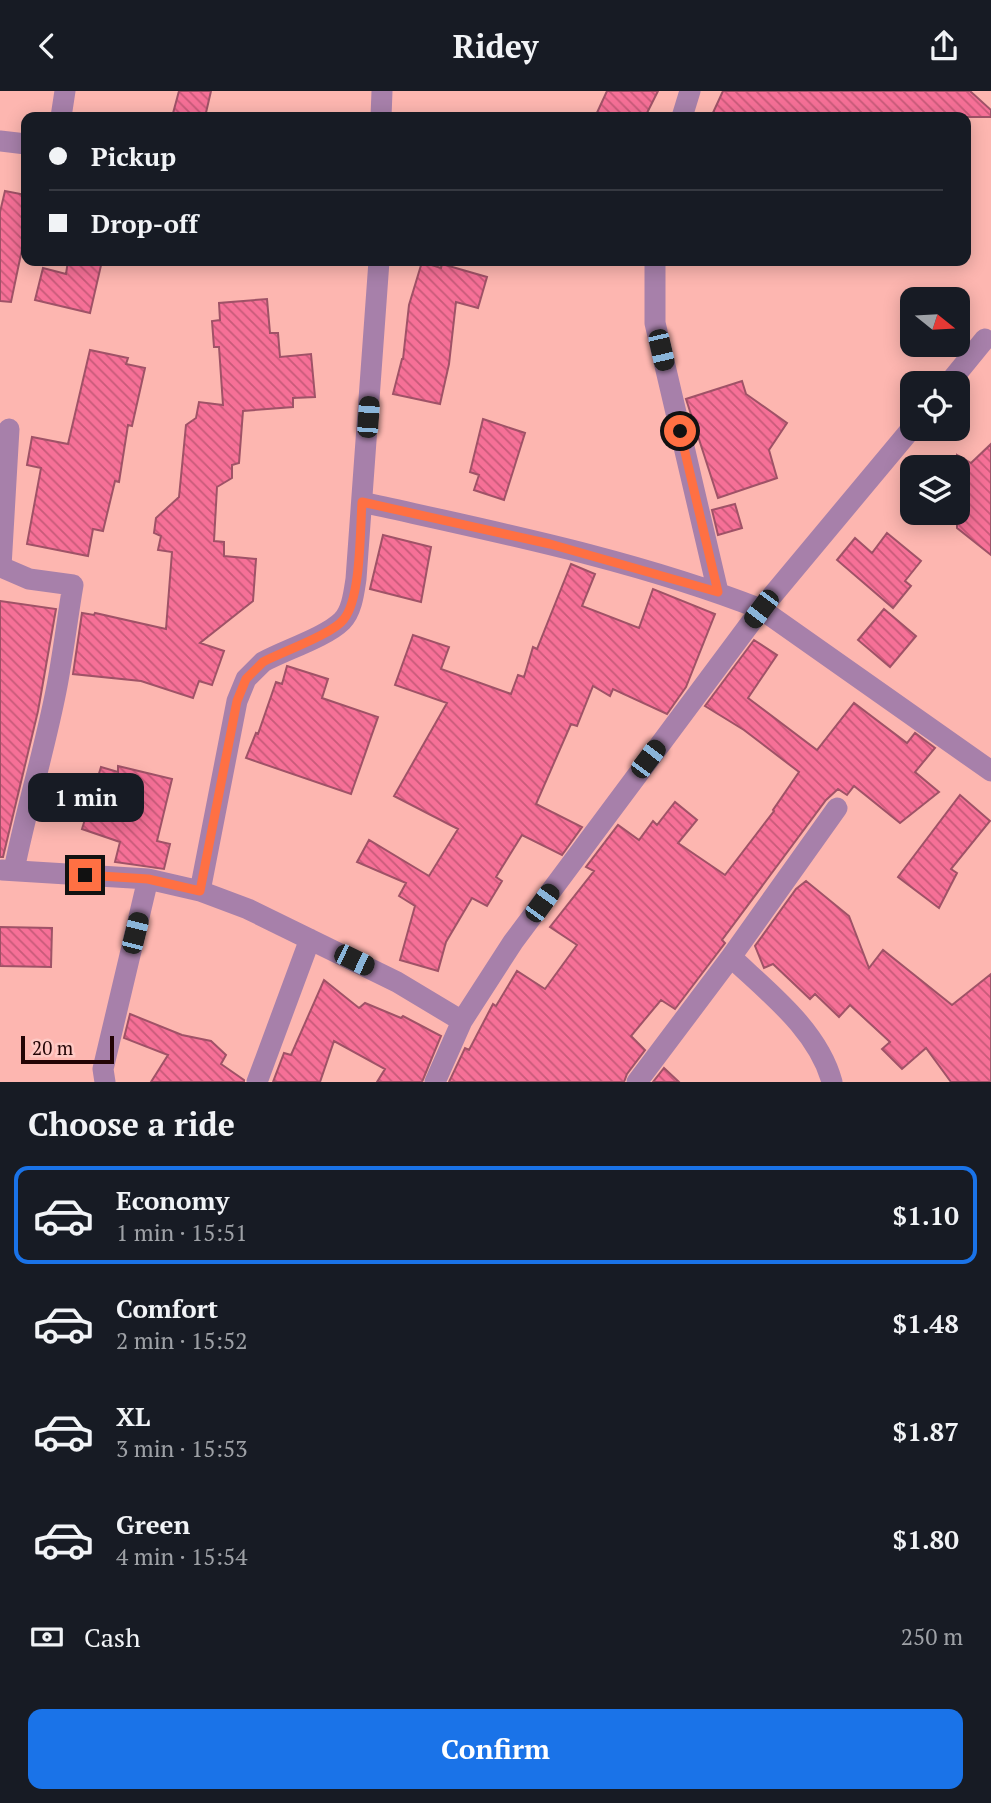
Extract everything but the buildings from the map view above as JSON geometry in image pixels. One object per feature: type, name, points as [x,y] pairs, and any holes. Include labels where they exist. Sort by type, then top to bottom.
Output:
[{"type":"street","points":[[62,112],[65,91]]},
{"type":"street","points":[[381,112],[382,91]]},
{"type":"street","points":[[684,112],[690,91]]},
{"type":"street","points":[[0,141],[21,143]]},
{"type":"street","points":[[200,891],[218,789],[241,688],[254,669],[263,662],[330,630],[344,619],[355,590],[379,266]]},
{"type":"street","points":[[655,266],[655,323],[718,592]]},
{"type":"street","points":[[958,371],[985,339]]},
{"type":"street","points":[[9,429],[1,567],[29,579],[73,585],[57,689],[41,758],[7,870],[148,879],[200,891],[248,909],[397,982],[462,1021]]},
{"type":"street","points":[[435,1082],[462,1021],[513,943],[761,609],[901,441]]},
{"type":"street","points":[[362,502],[550,544],[718,592],[761,609],[991,771]]},
{"type":"street","points":[[637,1082],[731,957],[836,808]]},
{"type":"street","points":[[105,1082],[103,1069],[148,879]]},
{"type":"street","points":[[257,1082],[310,939]]},
{"type":"street","points":[[731,957],[803,1030],[823,1058],[832,1082]]},
{"type":"route","points":[[85,875],[148,879],[200,891],[218,789],[241,688],[254,669],[263,662],[330,630],[344,619],[355,590],[362,502],[550,544],[718,592],[680,431]]}]
